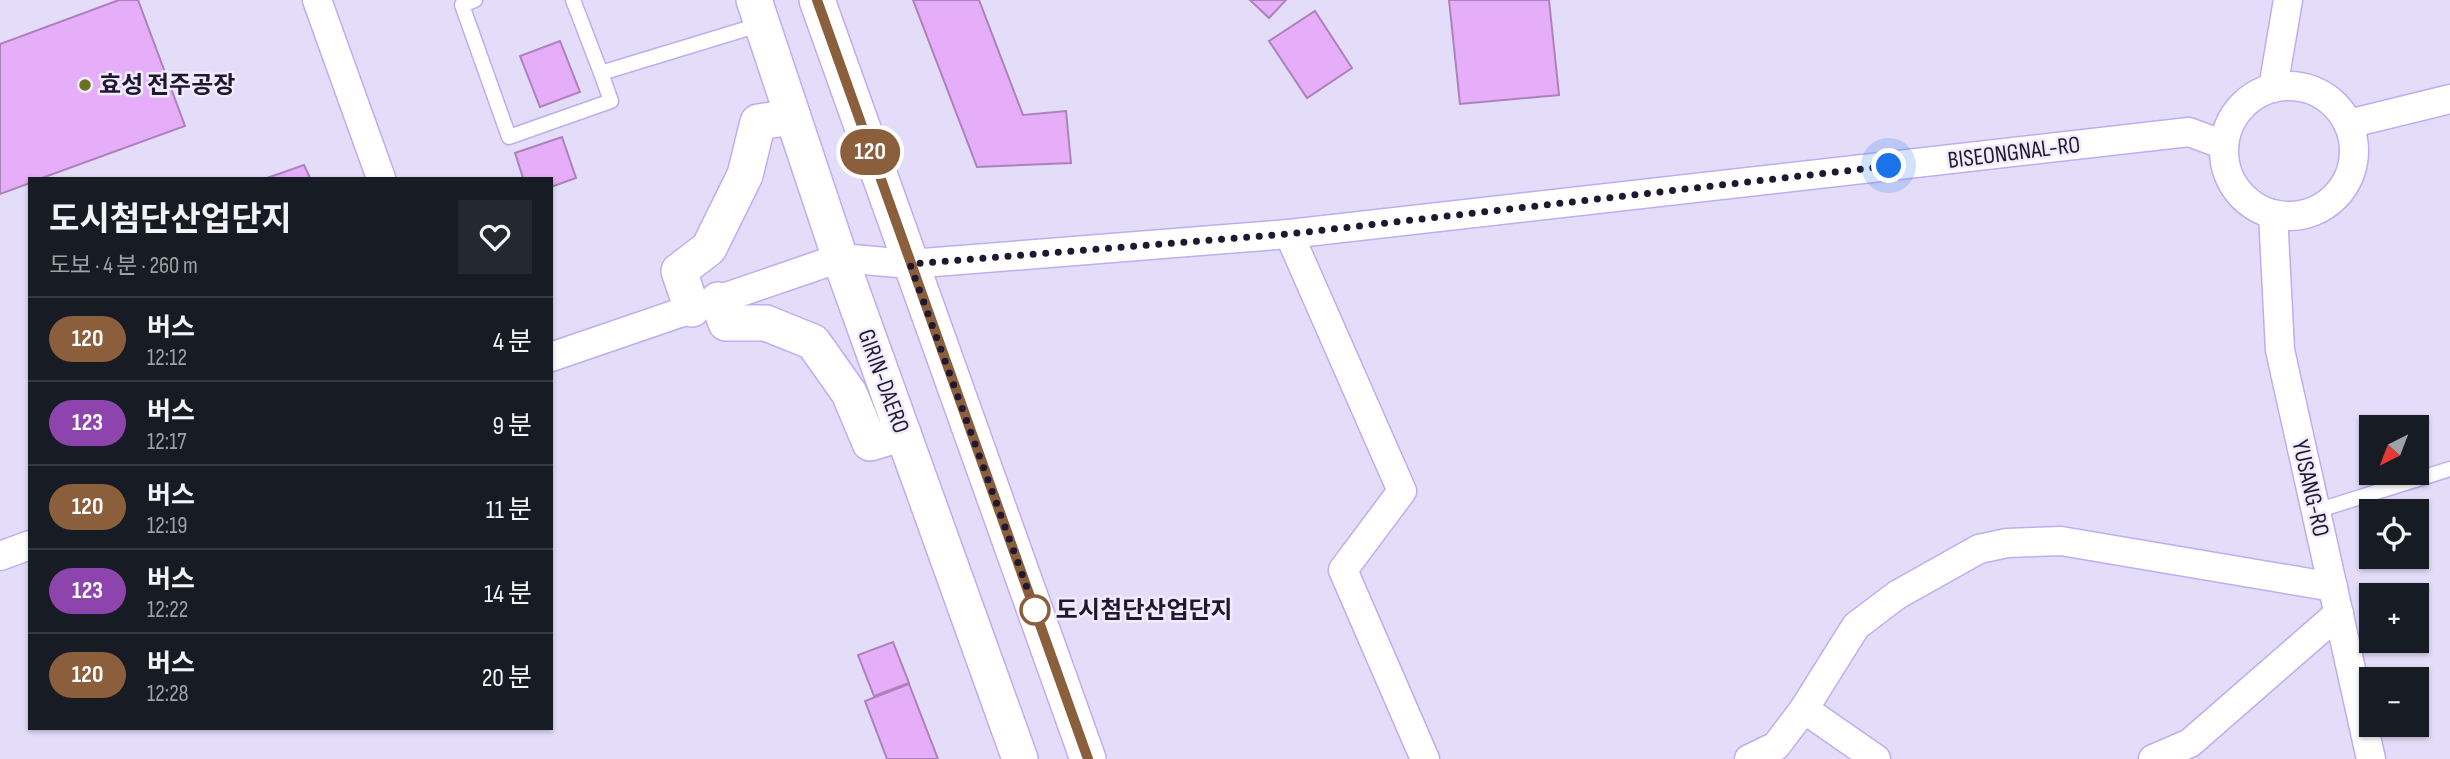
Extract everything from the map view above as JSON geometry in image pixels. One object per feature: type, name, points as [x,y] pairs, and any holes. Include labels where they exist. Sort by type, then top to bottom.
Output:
[{"type":"street","points":[[317,0],[381,177]]},
{"type":"street","points":[[817,0],[1088,759]]},
{"type":"street","points":[[2273,88],[2288,0]]},
{"type":"street","name":"GIRIN-DAERO","points":[[758,12],[840,258],[1020,759]]},
{"type":"street","points":[[2304,88],[2325,97],[2342,112],[2348,124],[2354,146],[2351,170],[2341,191],[2324,206],[2295,216],[2273,214],[2252,204],[2236,188],[2227,168],[2224,145],[2230,124],[2245,102],[2264,90],[2304,88]]},
{"type":"street","points":[[2348,124],[2450,99]]},
{"type":"street","points":[[793,117],[758,122],[745,175],[709,248],[679,271],[705,305],[726,323],[766,323],[813,342],[849,393],[870,443],[903,433]]},
{"type":"street","name":"BISEONGNAL-RO","points":[[840,258],[910,264],[1289,234],[2189,132],[2224,145]]},
{"type":"street","name":"YUSANG-RO","points":[[2273,214],[2280,350],[2371,759]]},
{"type":"street","points":[[1289,234],[1402,491],[1343,570],[1425,759]]},
{"type":"street","points":[[553,356],[840,258]]},
{"type":"street","points":[[1749,759],[1776,746],[1804,709],[1856,626],[1897,595],[1979,549],[2007,543],[2061,541],[2336,600]]},
{"type":"street","points":[[0,556],[28,546]]},
{"type":"street","points":[[2153,759],[2190,744],[2336,600]]},
{"type":"street","points":[[1804,709],[1876,759]]},
{"type":"lane","points":[[475,0],[462,5],[509,136],[611,102],[573,0]]},
{"type":"lane","points":[[601,73],[758,12]]},
{"type":"lane","points":[[2316,511],[2450,469]]},
{"type":"building","name":"효성 전주공장","points":[[119,0],[138,0],[185,126],[45,177],[28,177],[28,184],[0,194],[0,44]]},
{"type":"building","points":[[913,0],[979,0],[1023,115],[1066,111],[1071,163],[977,167]]},
{"type":"building","points":[[1250,0],[1286,0],[1269,18]]},
{"type":"building","points":[[1449,0],[1549,0],[1559,95],[1460,104]]},
{"type":"building","points":[[1315,11],[1352,68],[1307,98],[1269,41]]},
{"type":"building","points":[[560,41],[580,92],[540,107],[520,56]]},
{"type":"building","points":[[562,137],[576,178],[553,186],[553,177],[523,177],[515,153]]},
{"type":"building","points":[[304,165],[310,177],[270,177]]},
{"type":"building","points":[[893,642],[909,683],[874,696],[858,655]]},
{"type":"building","points":[[909,684],[938,759],[887,759],[865,701]]},
{"type":"bus line","name":"120","points":[[817,0],[1088,759]]},
{"type":"place","name":"효성 전주공장","points":[[85,85]]},
{"type":"place","name":"도시첨단산업단지","points":[[1035,610]]},
{"type":"route","points":[[1035,610],[910,264],[1289,234],[1889,166]]}]
